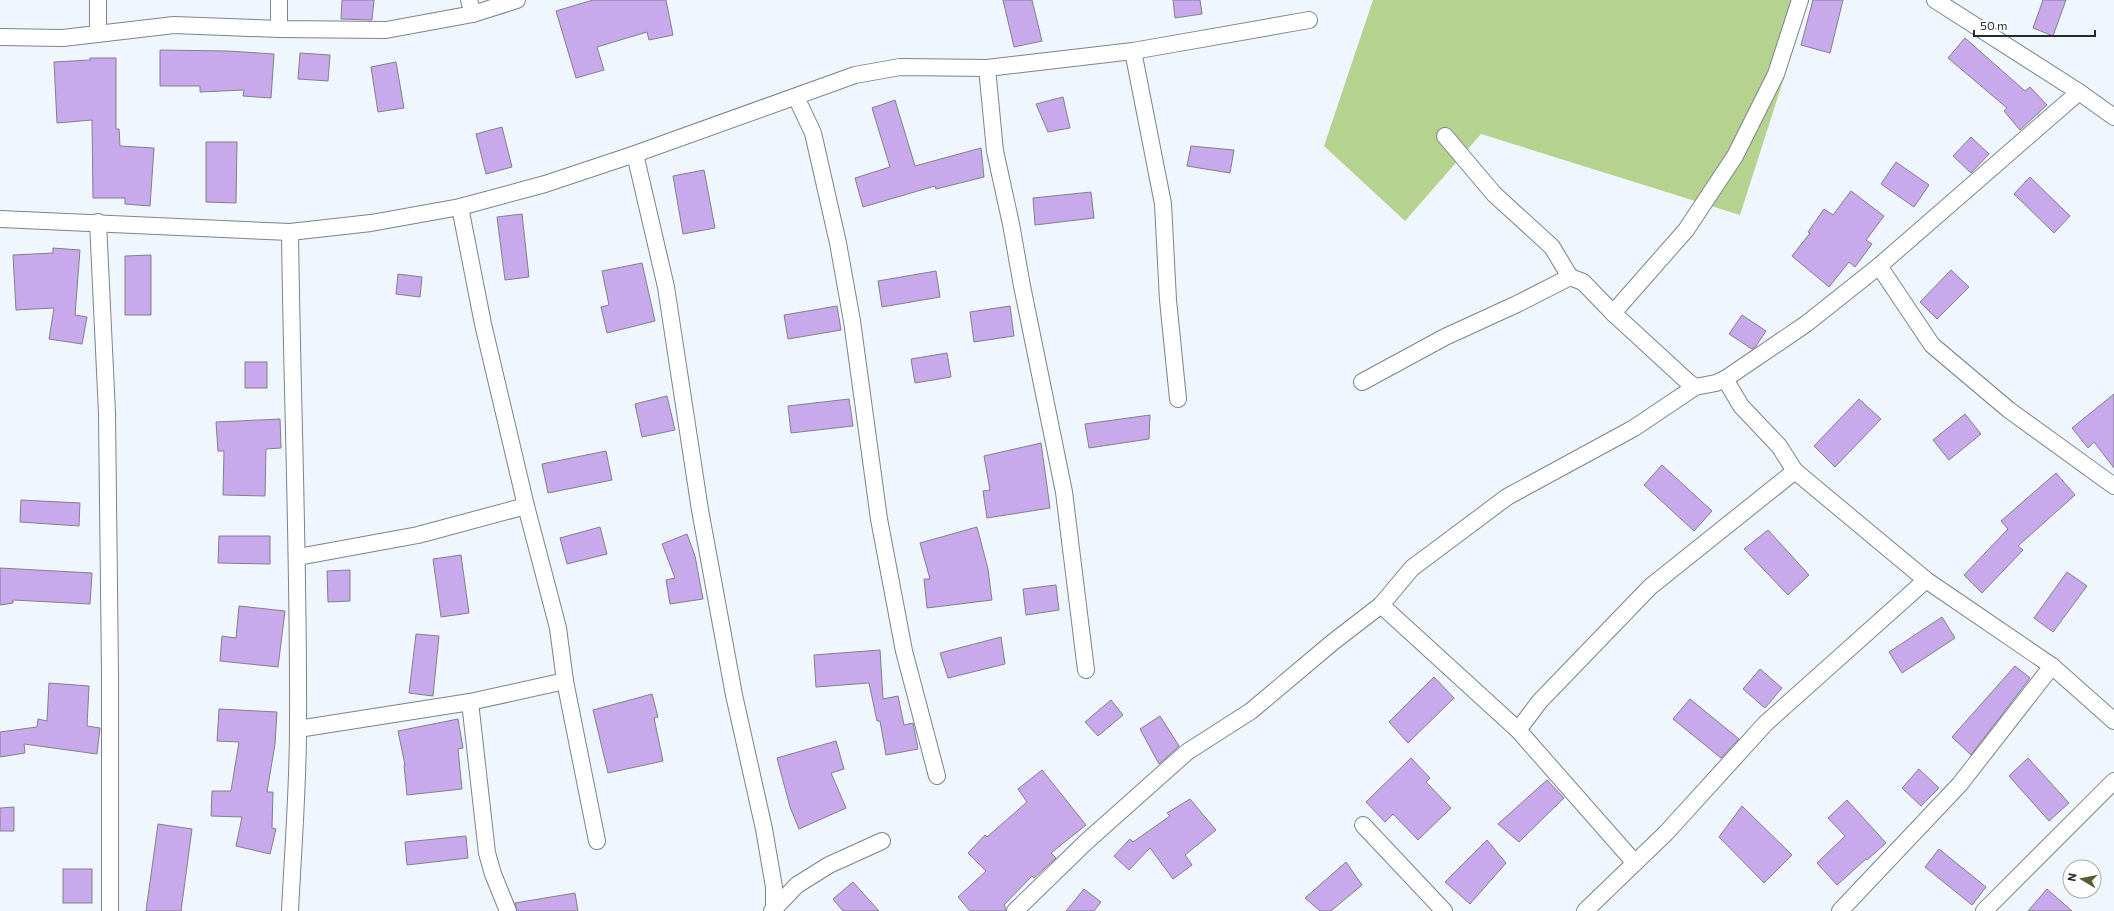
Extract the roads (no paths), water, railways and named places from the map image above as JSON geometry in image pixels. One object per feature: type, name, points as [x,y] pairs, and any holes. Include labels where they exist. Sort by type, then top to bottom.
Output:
[{"type":"street","points":[[98,0],[98,33]]},
{"type":"street","points":[[279,0],[279,29]]},
{"type":"street","points":[[0,37],[63,38],[174,25],[279,29],[386,30],[471,7],[517,0]]},
{"type":"street","points":[[1613,313],[1686,230],[1735,156],[1776,74],[1800,0]]},
{"type":"street","points":[[1935,0],[2079,92],[2114,117]]},
{"type":"street","points":[[0,219],[98,222],[290,232],[372,223],[460,207],[545,184],[634,154],[855,75],[900,67],[987,68],[1133,51],[1309,20]]},
{"type":"street","points":[[1133,51],[1163,204],[1168,300],[1178,399]]},
{"type":"street","points":[[987,68],[995,151],[1012,224],[1022,286],[1064,492],[1086,670]]},
{"type":"street","points":[[1015,911],[1086,842],[1187,752],[1251,711],[1333,642],[1381,606],[1412,568],[1507,497],[1634,428],[1695,387],[1716,383],[1725,378],[1806,324],[1879,266],[2079,92]]},
{"type":"street","points":[[796,97],[812,133],[838,243],[852,321],[879,519],[904,651],[937,776]]},
{"type":"street","points":[[1445,136],[1494,194],[1552,247],[1570,277],[1583,282],[1613,313],[1695,387]]},
{"type":"street","points":[[634,154],[666,287],[700,510],[734,694],[764,829],[774,887],[773,910]]},
{"type":"street","points":[[460,207],[483,324],[526,506],[558,628],[565,680],[597,841]]},
{"type":"street","points":[[98,222],[106,413],[110,674],[110,911]]},
{"type":"street","points":[[290,232],[292,406],[298,557],[298,729],[290,911]]},
{"type":"street","points":[[1879,266],[1932,344],[2009,410],[2114,486]]},
{"type":"street","points":[[1362,382],[1445,337],[1517,304],[1570,277]]},
{"type":"street","points":[[1725,378],[1741,406],[1779,446],[1795,471],[1926,580],[2052,666],[2114,721]]},
{"type":"street","points":[[1518,730],[1540,701],[1650,587],[1795,471]]},
{"type":"street","points":[[298,557],[418,535],[526,506]]},
{"type":"street","points":[[1584,911],[1666,833],[1766,723],[1926,580]]},
{"type":"street","points":[[1381,606],[1518,730],[1635,863]]},
{"type":"street","points":[[1840,911],[1960,784],[2052,666]]},
{"type":"street","points":[[298,729],[470,702],[565,680]]},
{"type":"street","points":[[470,702],[487,853],[493,874],[508,911]]},
{"type":"street","points":[[1984,911],[2114,781]]},
{"type":"street","points":[[1363,825],[1444,911]]},
{"type":"street","points":[[773,910],[797,885],[829,865],[882,841]]}]
